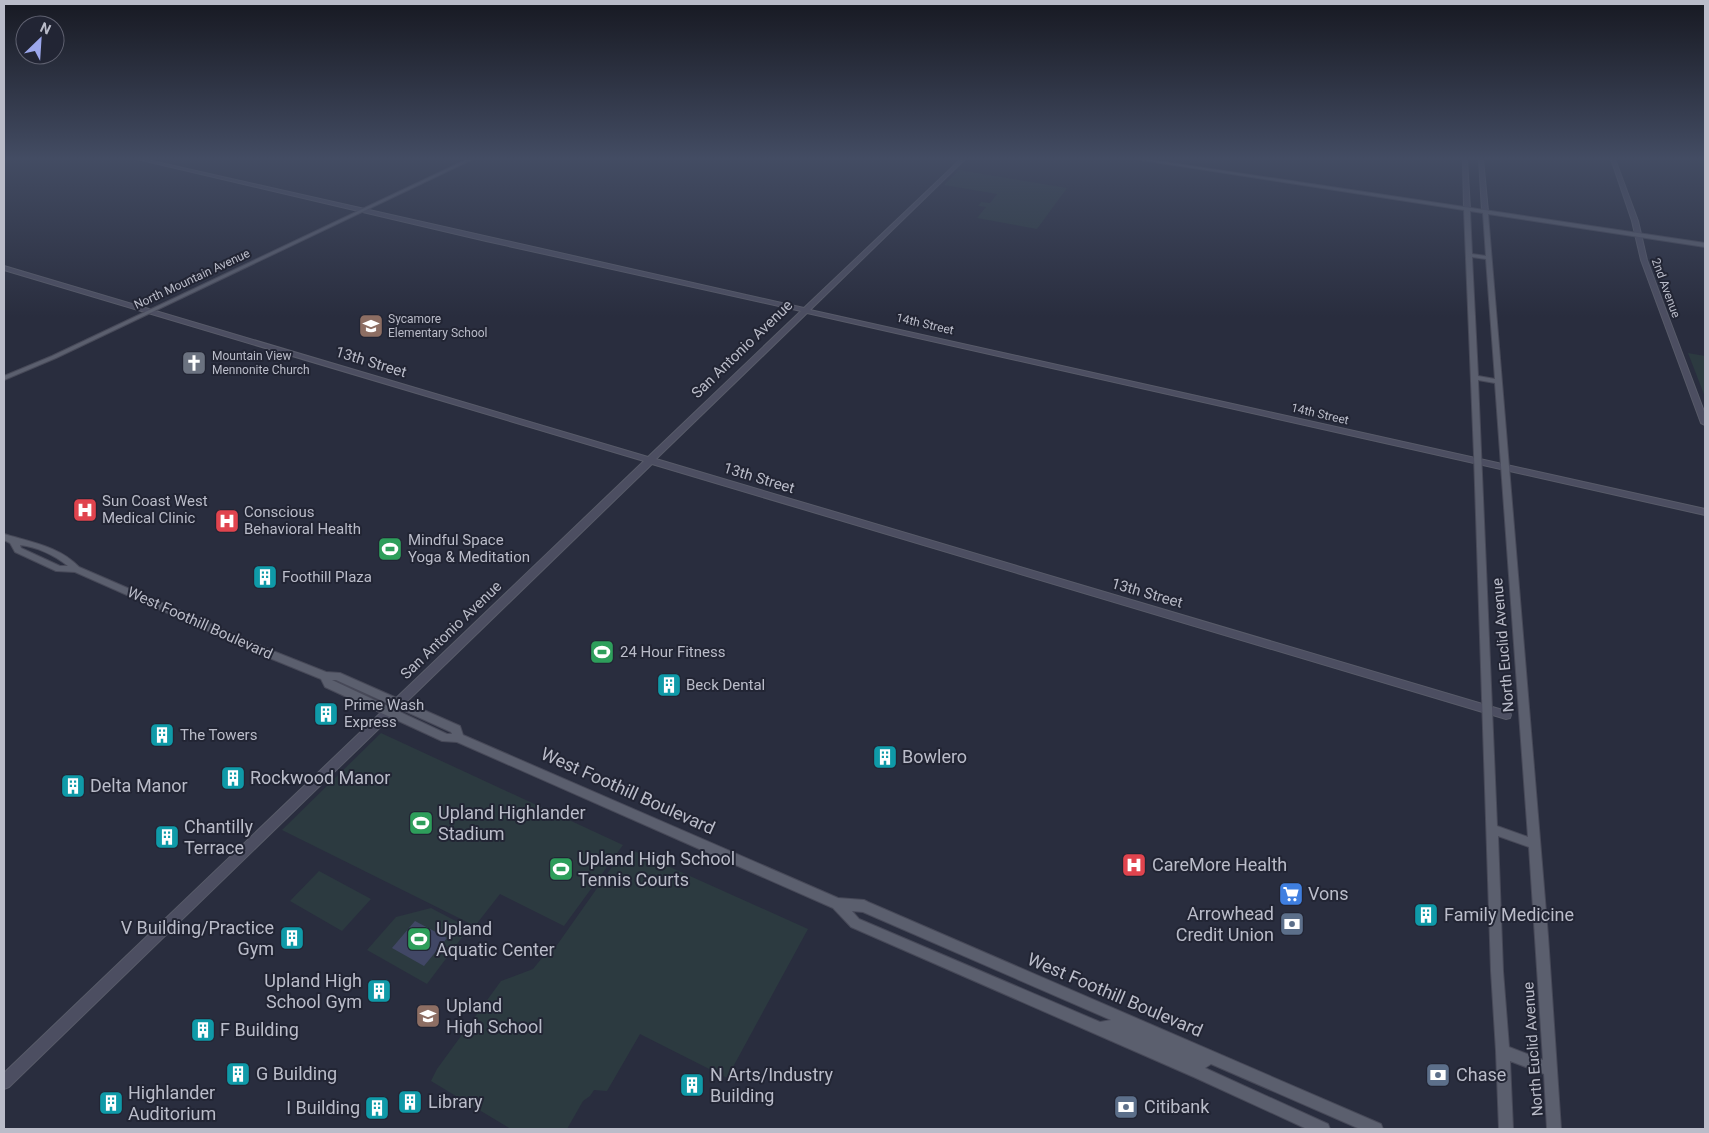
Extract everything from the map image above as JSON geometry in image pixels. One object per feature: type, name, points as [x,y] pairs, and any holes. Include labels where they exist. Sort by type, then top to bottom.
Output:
[{"type":"main road","name":"North Mountain Avenue","points":[[4,378],[46,356],[354,212]]},
{"type":"main road","name":"North Euclid Avenue","points":[[1467,212],[1497,971],[1506,1129]]},
{"type":"main road","name":"North Euclid Avenue","points":[[1485,212],[1535,844],[1554,1129]]},
{"type":"main road","points":[[1491,212],[1705,245]]},
{"type":"main road","points":[[1469,255],[1488,258]]},
{"type":"main road","points":[[1474,377],[1499,382]]},
{"type":"main road","name":"West Foothill Boulevard","points":[[4,537],[14,542],[18,550],[59,569],[76,569],[325,676],[337,676],[398,703],[456,729],[458,738]]},
{"type":"main road","name":"West Foothill Boulevard","points":[[325,676],[328,684],[446,738],[458,738],[837,904],[864,906],[1376,1129]]},
{"type":"main road","points":[[1492,829],[1535,844]]},
{"type":"main road","name":"West Foothill Boulevard","points":[[837,904],[855,923],[1100,1029],[1323,1129]]},
{"type":"main road","points":[[1100,1029],[1112,1027],[1126,1031],[1198,1062],[1204,1061],[1209,1056]]},
{"type":"main road","points":[[1503,1051],[1550,1070]]},
{"type":"street","name":"14th Street","points":[[373,212],[1705,512]]},
{"type":"street","name":"San Antonio Avenue","points":[[4,1082],[908,212]]},
{"type":"street","name":"2nd Avenue","points":[[1631,212],[1640,247],[1666,324],[1678,348],[1705,423]]},
{"type":"street","name":"13th Street","points":[[4,268],[1506,715]]},
{"type":"shaded area","points":[[982,212],[1050,212],[1037,229],[977,218]]},
{"type":"shaded area","points":[[1688,353],[1705,356],[1705,397]]},
{"type":"shaded area","name":"Upland Highlander Stadium","points":[[381,733],[623,845],[564,926],[500,894],[475,926],[282,830]]},
{"type":"shaded area","points":[[632,850],[808,929],[727,1078],[640,1034],[607,1091],[594,1090],[583,1101],[567,1129],[511,1129],[431,1081],[437,1069],[501,981],[533,969],[542,958],[550,955],[612,867]]},
{"type":"shaded area","points":[[319,871],[371,899],[342,931],[290,901]]},
{"type":"shaded area","name":"Upland Aquatic Center","points":[[431,908],[469,928],[427,984],[367,950],[396,917]]},
{"type":"water","points":[[415,921],[447,938],[424,966],[392,948]]},
{"type":"place","name":"Sycamore Elementary School","points":[[371,326]]},
{"type":"place","name":"Mountain View Mennonite Church","points":[[194,363]]},
{"type":"place","name":"Sun Coast West Medical Clinic","points":[[85,510]]},
{"type":"place","name":"Conscious Behavioral Health","points":[[227,521]]},
{"type":"place","name":"Mindful Space Yoga & Meditation","points":[[390,549]]},
{"type":"place","name":"Foothill Plaza","points":[[265,577]]},
{"type":"place","name":"24 Hour Fitness","points":[[602,652]]},
{"type":"place","name":"Beck Dental","points":[[669,685]]},
{"type":"place","name":"Prime Wash Express","points":[[326,714]]},
{"type":"place","name":"The Towers","points":[[162,735]]},
{"type":"place","name":"Bowlero","points":[[885,757]]},
{"type":"place","name":"Rockwood Manor","points":[[233,778]]},
{"type":"place","name":"Delta Manor","points":[[73,786]]},
{"type":"place","name":"Upland Highlander Stadium","points":[[421,823]]},
{"type":"place","name":"Chantilly Terrace","points":[[167,837]]},
{"type":"place","name":"CareMore Health","points":[[1134,865]]},
{"type":"place","name":"Upland High School Tennis Courts","points":[[561,869]]},
{"type":"place","name":"Vons","points":[[1291,894]]},
{"type":"place","name":"Family Medicine","points":[[1426,915]]},
{"type":"place","name":"Arrowhead Credit Union","points":[[1292,924]]},
{"type":"place","name":"V Building/Practice Gym","points":[[292,938]]},
{"type":"place","name":"Upland Aquatic Center","points":[[419,939]]},
{"type":"place","name":"Upland High School Gym","points":[[379,991]]},
{"type":"place","name":"Upland High School","points":[[428,1016]]},
{"type":"place","name":"F Building","points":[[203,1030]]},
{"type":"place","name":"G Building","points":[[238,1074]]},
{"type":"place","name":"Chase","points":[[1438,1075]]},
{"type":"place","name":"N Arts/Industry Building","points":[[692,1085]]},
{"type":"place","name":"Library","points":[[410,1102]]},
{"type":"place","name":"Highlander Auditorium","points":[[111,1103]]},
{"type":"place","name":"Citibank","points":[[1126,1107]]},
{"type":"place","name":"I Building","points":[[377,1108]]}]
